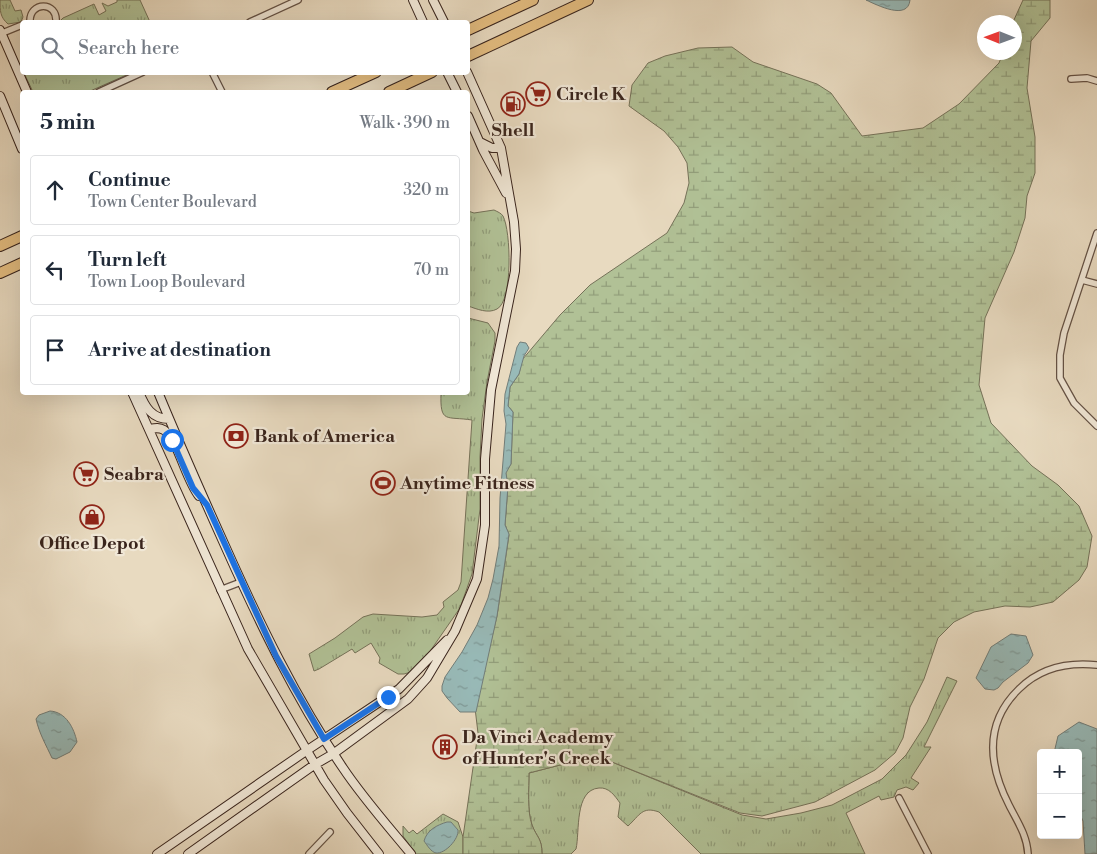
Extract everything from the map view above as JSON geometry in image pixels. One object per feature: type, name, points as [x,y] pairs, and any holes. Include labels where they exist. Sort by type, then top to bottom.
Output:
[{"type":"highway","points":[[470,29],[533,0]]},
{"type":"highway","points":[[470,55],[588,0]]},
{"type":"highway","points":[[336,90],[369,75]]},
{"type":"highway","points":[[393,90],[426,75]]},
{"type":"highway","points":[[0,246],[20,237]]},
{"type":"highway","points":[[0,273],[20,263]]},
{"type":"street","points":[[254,20],[298,0]]},
{"type":"street","points":[[413,0],[422,20]]},
{"type":"street","points":[[433,0],[443,20]]},
{"type":"street","points":[[30,20],[33,10],[46,6],[56,14],[56,20]]},
{"type":"street","points":[[20,26],[0,33],[26,90]]},
{"type":"street","points":[[103,90],[136,75]]},
{"type":"street","points":[[214,75],[221,90]]},
{"type":"street","points":[[448,75],[455,90]]},
{"type":"street","points":[[188,854],[314,765],[333,754],[408,699],[427,678],[455,631],[477,579],[485,525],[485,458],[491,390],[515,271],[516,249],[501,148],[468,75]]},
{"type":"street","points":[[1071,79],[1088,78],[1097,81]]},
{"type":"street","points":[[0,96],[20,144]]},
{"type":"street","points":[[470,120],[510,199]]},
{"type":"street","points":[[479,140],[486,146],[501,148]]},
{"type":"street","points":[[1097,233],[1064,333],[1060,355],[1060,378],[1074,403],[1097,426]]},
{"type":"street","points":[[1082,280],[1097,284]]},
{"type":"street","points":[[133,395],[248,649],[314,765],[347,813],[379,854]]},
{"type":"street","points":[[140,395],[152,414],[161,419],[169,419]]},
{"type":"street","points":[[159,395],[241,582],[276,656],[333,754],[358,790],[411,854]]},
{"type":"street","points":[[149,429],[157,427],[165,431],[172,440],[193,488],[207,505]]},
{"type":"street","points":[[220,590],[241,582]]},
{"type":"street","points":[[157,854],[399,689],[455,631]]},
{"type":"street","points":[[1028,854],[1028,841],[1002,790],[994,768],[992,748],[994,728],[1009,699],[1026,682],[1042,672],[1065,665],[1097,664]]},
{"type":"street","points":[[899,798],[928,854]]},
{"type":"street","points":[[309,854],[330,832]]},
{"type":"green space","points":[[0,0],[10,0],[15,11],[21,10],[22,20],[20,22],[8,24],[3,19]]},
{"type":"green space","points":[[117,0],[140,0],[149,20],[61,20],[94,4],[99,15],[106,11],[102,3],[108,6],[117,2]]},
{"type":"green space","points":[[1023,0],[1050,0],[1050,18],[1031,41],[1027,88],[1035,137],[1035,173],[1027,196],[1025,218],[1014,252],[985,318],[979,385],[991,423],[1032,466],[1058,485],[1079,506],[1092,536],[1087,567],[1079,580],[1053,602],[1030,607],[1005,606],[974,612],[954,622],[938,638],[924,679],[910,707],[903,738],[895,753],[875,770],[815,802],[762,816],[740,813],[607,760],[568,763],[529,773],[529,813],[532,825],[540,841],[542,854],[463,854],[463,837],[478,733],[475,708],[497,616],[509,535],[505,525],[508,486],[505,473],[511,464],[513,412],[508,406],[510,387],[519,374],[522,360],[560,315],[590,285],[667,233],[684,203],[689,183],[687,163],[678,147],[664,131],[629,106],[632,85],[648,63],[665,56],[698,48],[732,47],[753,62],[817,84],[831,93],[862,136],[923,128],[959,104],[1000,60],[1022,60],[1022,15],[1016,15]]},
{"type":"green space","points":[[25,75],[126,75],[93,90],[32,90]]},
{"type":"green space","points":[[494,210],[502,215],[506,224],[509,250],[508,280],[502,303],[494,310],[486,311],[470,307],[470,212],[474,213]]},
{"type":"green space","points":[[470,318],[488,323],[495,333],[495,341],[482,419],[480,509],[472,574],[460,608],[426,657],[411,672],[398,674],[379,663],[380,658],[371,643],[355,653],[352,649],[314,671],[309,654],[363,617],[373,614],[422,617],[437,615],[444,607],[443,602],[458,590],[461,582],[472,420],[446,417],[441,403],[441,395],[470,395]]},
{"type":"green space","points":[[947,677],[957,681],[924,747],[931,747],[911,778],[919,783],[913,790],[906,787],[897,790],[894,797],[881,800],[879,796],[846,813],[865,854],[701,854],[659,812],[653,810],[645,811],[628,826],[618,817],[620,803],[609,790],[599,788],[591,790],[585,796],[580,813],[576,849],[571,854],[542,854],[540,841],[529,813],[529,773],[568,763],[607,760],[742,815],[766,819],[801,813],[832,805],[882,779],[906,755],[927,722]]},
{"type":"green space","points":[[443,814],[458,822],[463,837],[463,854],[416,854],[403,836],[403,826],[409,833],[413,830],[417,834]]},
{"type":"water","points":[[866,0],[910,0],[904,10],[898,11],[884,8]]},
{"type":"water","points":[[520,342],[526,343],[529,348],[524,356],[519,374],[510,387],[508,406],[513,412],[511,464],[506,473],[508,486],[505,525],[509,534],[497,616],[476,712],[460,712],[442,691],[442,686],[445,677],[477,625],[488,598],[493,579],[499,546],[500,498],[506,424],[504,411],[505,394]]},
{"type":"water","points":[[1011,634],[1026,636],[1033,655],[1028,663],[998,688],[994,690],[985,689],[976,678],[991,647]]},
{"type":"water","points":[[50,711],[61,714],[65,718],[74,731],[77,742],[70,752],[56,759],[52,758],[36,719],[39,715]]},
{"type":"water","points":[[1079,722],[1097,729],[1097,854],[1085,854],[1082,819],[1082,749],[1055,749],[1058,736]]},
{"type":"water","points":[[451,822],[458,830],[458,834],[451,845],[440,853],[436,853],[424,841],[425,837],[433,829]]},
{"type":"place","name":"Circle K","points":[[538,94]]},
{"type":"place","name":"Shell","points":[[513,104]]},
{"type":"place","name":"Bank of America","points":[[236,436]]},
{"type":"place","name":"Seabra","points":[[86,474]]},
{"type":"place","name":"Anytime Fitness","points":[[383,483]]},
{"type":"place","name":"Office Depot","points":[[92,517]]},
{"type":"place","name":"Da Vinci Academy of Hunter's Creek","points":[[445,747]]},
{"type":"route","points":[[172,440],[193,488],[207,505],[276,656],[324,739],[388,697]]}]
